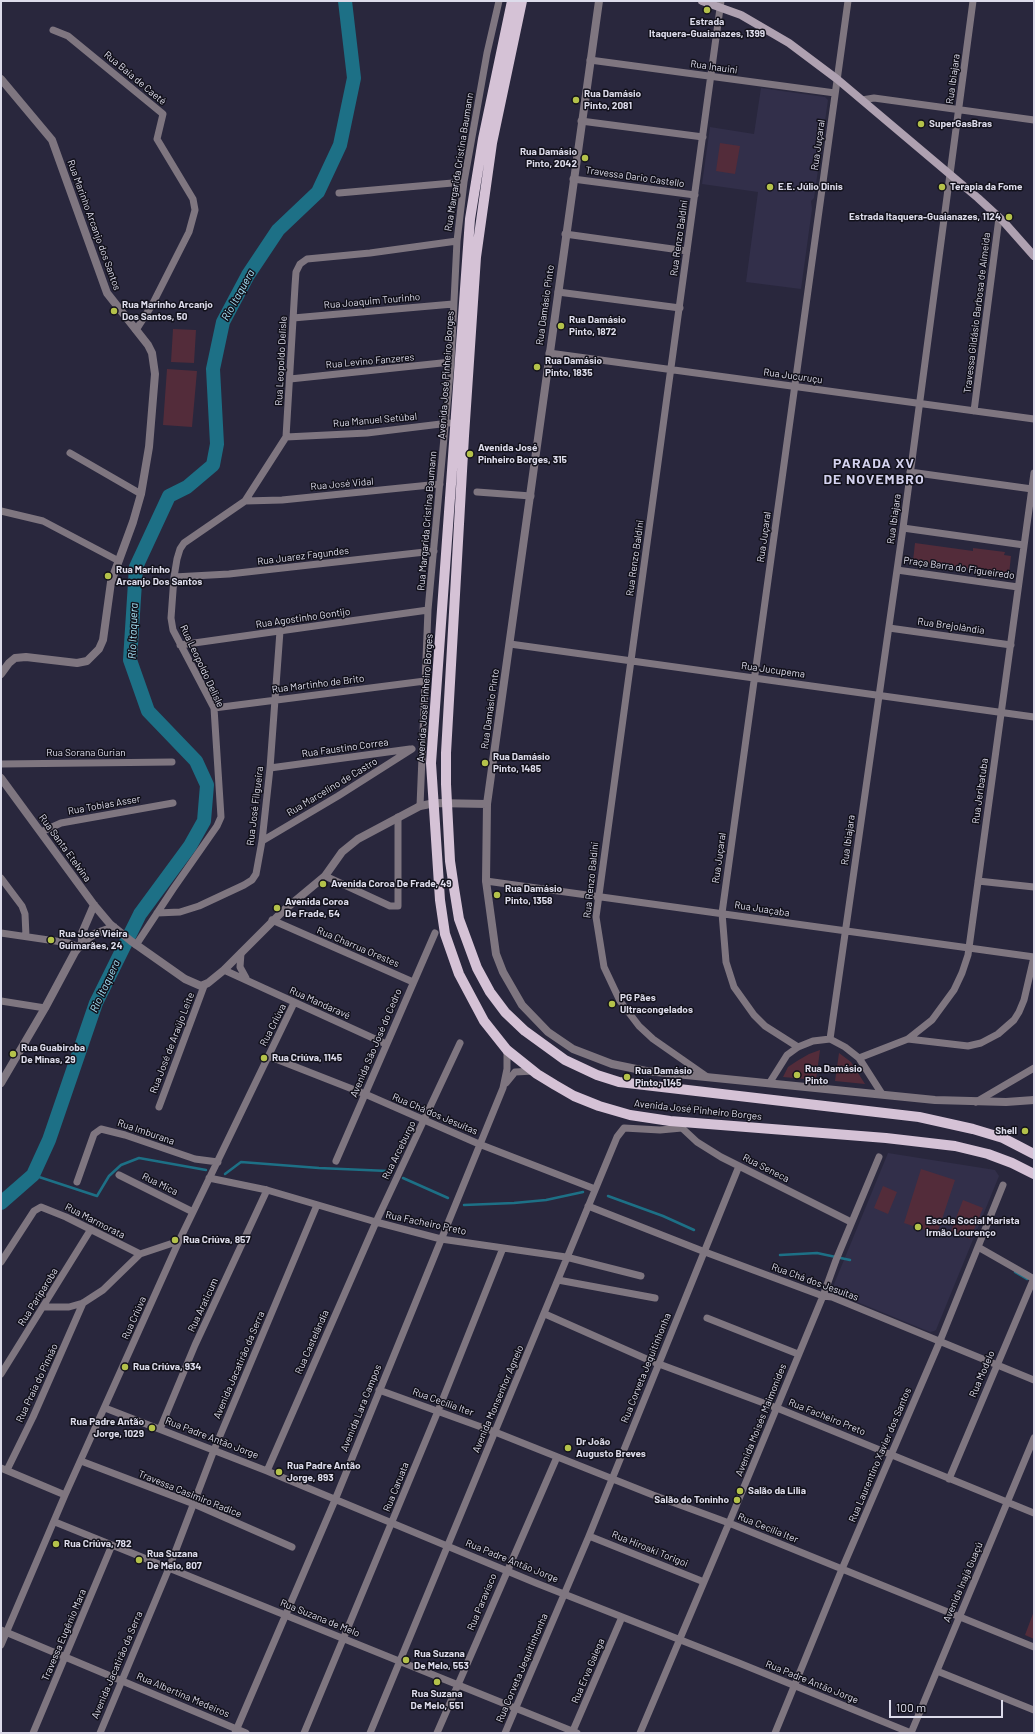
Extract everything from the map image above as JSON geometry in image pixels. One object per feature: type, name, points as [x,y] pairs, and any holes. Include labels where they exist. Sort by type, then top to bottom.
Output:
[{"type":"main road","name":"Avenida José Pinheiro Borges","points":[[512,1],[483,140],[470,219],[432,763],[440,900],[445,934],[452,956],[472,1001],[484,1021],[507,1050],[534,1071],[574,1096],[599,1106],[630,1115],[682,1125],[886,1138],[955,1146],[1006,1161],[1034,1174]]},
{"type":"main road","name":"Avenida José Pinheiro Borges","points":[[522,1],[492,143],[455,423],[446,753],[447,803],[450,861],[459,919],[477,968],[490,992],[506,1012],[543,1045],[565,1060],[597,1075],[619,1082],[757,1099],[862,1109],[940,1121],[1003,1138],[1034,1154]]},
{"type":"main road","points":[[702,1],[721,4],[741,15],[789,43],[837,79],[1000,218],[1034,256]]},
{"type":"street","name":"Rua Margarida Cristina Baumann","points":[[420,806],[428,610],[440,484],[455,423],[451,362],[457,241],[464,182],[487,53],[499,1]]},
{"type":"street","name":"Rua Damásio Pinto","points":[[599,1],[565,234],[531,496],[487,804],[486,881],[496,954],[503,972],[522,1005],[548,1032],[573,1048],[612,1064],[646,1071],[882,1094],[976,1102],[1034,1100]]},
{"type":"street","name":"Rua Juçaral","points":[[798,1047],[765,1026],[754,1015],[734,987],[726,962],[722,913],[848,1]]},
{"type":"street","name":"Rua Ibiajara","points":[[830,1039],[903,528],[973,1]]},
{"type":"street","name":"Rua Renzo Baldini","points":[[706,1076],[648,1034],[639,1026],[620,1001],[604,967],[600,951],[596,917],[721,4]]},
{"type":"street","name":"Rua Baia de Caeté","points":[[53,30],[68,36],[163,114],[157,139],[193,199],[195,210],[189,232],[152,305],[136,330]]},
{"type":"street","name":"Rua Inauini","points":[[590,60],[835,93]]},
{"type":"street","name":"Rua Marinho Arcanjo dos Santos","points":[[1,79],[52,140],[107,293],[152,353],[155,363],[149,448],[141,494],[133,522],[111,582],[103,640],[94,656],[87,661],[77,663],[26,657],[16,658],[9,663],[1,674]]},
{"type":"street","points":[[862,100],[874,98],[1034,120]]},
{"type":"street","points":[[581,121],[703,137]]},
{"type":"street","name":"Travessa Dario Castello","points":[[573,179],[695,195]]},
{"type":"street","points":[[339,194],[464,182]]},
{"type":"street","name":"Travessa Gildásio Barbosa de Almeida","points":[[974,411],[1000,218]]},
{"type":"street","points":[[565,234],[687,251]]},
{"type":"street","name":"Rua Leopoldo Delisle","points":[[134,943],[157,913],[217,826],[221,817],[214,708],[173,630],[171,618],[174,578],[177,559],[180,549],[184,543],[245,501],[286,437],[296,272],[300,264],[307,259],[370,253],[457,241]]},
{"type":"street","points":[[558,292],[680,308]]},
{"type":"street","name":"Rua Joaquim Tourinho","points":[[293,318],[453,304]]},
{"type":"street","name":"Rua Jucuruçu","points":[[549,353],[1034,419]]},
{"type":"street","name":"Rua Levino Fanzeres","points":[[290,379],[451,362]]},
{"type":"street","name":"Rua Manuel Setúbal","points":[[286,437],[367,432],[455,423]]},
{"type":"street","points":[[70,453],[141,494]]},
{"type":"street","points":[[910,472],[1032,489]]},
{"type":"street","name":"Rua Jeribatuba","points":[[859,1058],[908,1040],[932,1020],[943,1007],[962,973],[970,948],[1034,473]]},
{"type":"street","name":"Rua José Vidal","points":[[245,501],[282,500],[440,484]]},
{"type":"street","points":[[477,492],[531,496]]},
{"type":"street","points":[[1,511],[43,521],[118,560]]},
{"type":"street","points":[[903,528],[1024,546]]},
{"type":"street","name":"Rua Juarez Fagundes","points":[[174,578],[229,574],[434,551]]},
{"type":"street","name":"Praça Barra do Figueiredo","points":[[897,570],[1018,587]]},
{"type":"street","name":"Rua Agostinho Gontijo","points":[[180,644],[428,610]]},
{"type":"street","name":"Rua Brejolândia","points":[[889,628],[1011,645]]},
{"type":"street","name":"Rua José Filgueira","points":[[157,913],[180,912],[199,906],[252,880],[257,870],[262,841],[270,768],[280,631]]},
{"type":"street","name":"Rua Jucupema","points":[[510,644],[1034,717]]},
{"type":"street","name":"Rua Martinho de Brito","points":[[214,708],[425,681]]},
{"type":"street","name":"Rua Faustino Correa","points":[[270,768],[422,748]]},
{"type":"street","name":"Rua Marcelino de Castro","points":[[262,841],[338,796],[412,749]]},
{"type":"street","name":"Rua Sorana Gurian","points":[[1,764],[172,762]]},
{"type":"street","name":"Rua Santa Etelvina","points":[[1,778],[94,905],[116,929],[185,979],[196,985],[204,986]]},
{"type":"street","name":"Rua Tobias Asser","points":[[41,832],[62,823],[173,803]]},
{"type":"street","points":[[204,986],[224,970],[272,920],[325,876],[342,852],[358,838],[420,806],[435,803],[487,804]]},
{"type":"street","points":[[325,876],[390,906],[396,907],[399,904],[398,817]]},
{"type":"street","points":[[1,878],[22,906],[25,914],[26,936]]},
{"type":"street","name":"Rua Juaçaba","points":[[486,881],[1034,957]]},
{"type":"street","points":[[978,881],[1034,887]]},
{"type":"street","points":[[1,1083],[80,945],[82,933],[94,905]]},
{"type":"street","name":"Rua Charrua Orestes","points":[[272,920],[413,982]]},
{"type":"street","points":[[1,933],[80,945],[98,932],[116,929]]},
{"type":"street","name":"Avenida São José do Cedro","points":[[336,1161],[435,933]]},
{"type":"street","points":[[241,953],[240,967],[246,978]]},
{"type":"street","points":[[908,1040],[968,1046],[981,1043],[998,1034],[1014,1020],[1019,1012],[1024,1000],[1034,957]]},
{"type":"street","name":"Rua Mandaravé","points":[[224,970],[246,978],[294,1004],[386,1044]]},
{"type":"street","name":"Rua José de Araújo Leite","points":[[159,1107],[204,986]]},
{"type":"street","points":[[1,1001],[45,1008]]},
{"type":"street","name":"Rua Criúva","points":[[1,1645],[4,1631],[55,1522],[65,1495],[179,1241],[294,1004]]},
{"type":"street","points":[[770,1082],[788,1055],[798,1047],[814,1041],[830,1039],[846,1047],[859,1058],[882,1094]]},
{"type":"street","name":"Rua Arceburgo","points":[[376,1222],[460,1043]]},
{"type":"street","name":"Avenida Lara Campos","points":[[236,1731],[335,1500],[503,1088],[507,1069],[507,1050]]},
{"type":"street","name":"Rua Chá dos Jesuítas","points":[[268,1056],[364,1094],[479,1144],[595,1190]]},
{"type":"street","points":[[976,1102],[1034,1068]]},
{"type":"street","name":"Avenida Lara Campos","points":[[503,1088],[515,1072],[534,1071]]},
{"type":"street","name":"Rua Seneca","points":[[682,1125],[706,1148],[851,1222]]},
{"type":"street","name":"Avenida Monsenhor Agnelo","points":[[370,1733],[545,1314],[566,1257],[621,1129],[630,1127],[660,1130],[682,1125]]},
{"type":"street","name":"Rua Imburana","points":[[77,1182],[94,1134],[101,1129],[118,1132],[195,1159],[217,1163]]},
{"type":"street","name":"Avenida Moisés Maimonides","points":[[640,1733],[777,1408],[823,1296],[839,1251],[879,1157]]},
{"type":"street","name":"Rua Corveta Jequitinhonha","points":[[506,1733],[589,1536],[739,1166]]},
{"type":"street","name":"Rua Mica","points":[[119,1175],[193,1212]]},
{"type":"street","name":"Rua Facheiro Preto","points":[[210,1176],[267,1190],[376,1222],[441,1239],[566,1257],[641,1276]]},
{"type":"street","name":"Rua Laurentino Xavier dos Santos","points":[[775,1733],[842,1569],[892,1455],[1004,1185]]},
{"type":"street","name":"Rua Araticum","points":[[160,1429],[195,1345],[267,1190]]},
{"type":"street","name":"Avenida Jacatirão da Serra","points":[[100,1733],[169,1568],[214,1450],[317,1205]]},
{"type":"street","name":"Rua Chá dos Jesuítas","points":[[589,1205],[705,1252],[823,1296],[832,1297],[1034,1380]]},
{"type":"street","name":"Rua Marmorata","points":[[1,1262],[34,1211],[41,1207],[91,1229],[140,1254]]},
{"type":"street","name":"Rua Castelândia","points":[[267,1471],[376,1222]]},
{"type":"street","name":"Rua Pariparoba","points":[[1,1374],[44,1307],[91,1229]]},
{"type":"street","points":[[44,1307],[69,1307],[83,1304],[103,1290],[140,1254],[179,1241]]},
{"type":"street","points":[[978,1247],[1034,1279]]},
{"type":"street","name":"Rua Caruata","points":[[304,1733],[438,1411],[503,1248]]},
{"type":"street","name":"Rua Modelo","points":[[949,1479],[1034,1279]]},
{"type":"street","points":[[558,1280],[656,1298]]},
{"type":"street","name":"Rua Praia do Pinhão","points":[[4,1469],[35,1411],[83,1304]]},
{"type":"street","name":"Rua Facheiro Preto","points":[[545,1314],[658,1364],[777,1408],[1034,1513]]},
{"type":"street","points":[[708,1318],[798,1354]]},
{"type":"street","name":"Rua Cecília Iter","points":[[379,1390],[495,1432],[612,1479],[729,1523],[959,1618],[1034,1647]]},
{"type":"street","name":"Rua Padre Antão Jorge","points":[[105,1408],[267,1471],[622,1617],[795,1685],[911,1733]]},
{"type":"street","name":"Avenida Inajá Guaçú","points":[[911,1733],[1034,1438]]},
{"type":"street","name":"Rua Paravisco","points":[[437,1733],[557,1457]]},
{"type":"street","name":"Travessa Casimiro Radice","points":[[81,1461],[194,1504],[292,1547]]},
{"type":"street","points":[[4,1469],[65,1495]]},
{"type":"street","name":"Rua Suzana de Melo","points":[[55,1522],[574,1732]]},
{"type":"street","name":"Rua Hiroaki Torigoi","points":[[589,1536],[704,1582]]},
{"type":"street","name":"Travessa Eugênio Mara","points":[[33,1733],[112,1545]]},
{"type":"street","name":"Rua Erva Galega","points":[[574,1732],[622,1617]]},
{"type":"street","name":"Rua Albertina Medeiros","points":[[4,1631],[122,1680],[236,1731],[246,1733]]},
{"type":"street","points":[[937,1671],[1034,1710]]},
{"type":"shaded area","name":"E.E. Júlio Dinis","points":[[761,88],[825,97],[828,100],[814,198],[811,201],[812,209],[801,289],[746,282],[758,192],[702,184],[710,127],[754,134]]},
{"type":"shaded area","points":[[720,143],[740,146],[735,174],[716,171]]},
{"type":"shaded area","points":[[173,329],[196,330],[194,363],[171,362]]},
{"type":"shaded area","points":[[167,369],[197,371],[192,427],[163,425]]},
{"type":"shaded area","points":[[915,543],[973,551],[973,548],[1005,552],[1004,555],[1011,556],[1009,574],[913,561]]},
{"type":"shaded area","points":[[820,1050],[816,1080],[783,1077],[788,1067],[809,1054]]},
{"type":"shaded area","points":[[839,1053],[851,1062],[865,1084],[835,1081]]},
{"type":"shaded area","name":"Escola Social Marista Irmão Lourenço","points":[[888,1153],[995,1170],[999,1176],[936,1330],[930,1332],[833,1292],[832,1289]]},
{"type":"shaded area","points":[[921,1169],[955,1180],[937,1234],[904,1223]]},
{"type":"shaded area","points":[[883,1186],[897,1192],[888,1214],[874,1208]]},
{"type":"shaded area","points":[[963,1200],[983,1208],[970,1239],[951,1231]]},
{"type":"shaded area","points":[[1034,1611],[1034,1639],[1025,1635]]},
{"type":"waterway","name":"Rio Itaquera","points":[[1,1203],[33,1175],[49,1140],[96,1003],[140,914],[190,846],[204,821],[207,785],[196,761],[148,711],[130,660],[136,567],[169,496],[187,487],[213,465],[217,444],[213,369],[223,322],[248,275],[278,230],[318,192],[340,145],[354,78],[345,1]]},
{"type":"waterway","points":[[33,1175],[97,1196],[109,1176],[121,1165],[139,1158],[206,1170]]},
{"type":"waterway","points":[[225,1174],[241,1162],[319,1168],[388,1171]]},
{"type":"waterway","points":[[403,1178],[448,1198]]},
{"type":"waterway","points":[[464,1205],[546,1200],[583,1192]]},
{"type":"waterway","points":[[608,1196],[663,1216],[694,1230]]},
{"type":"waterway","points":[[780,1255],[817,1253],[850,1260]]},
{"type":"waterway","points":[[1015,1272],[1027,1279]]},
{"type":"place","name":"Estrada Itaquera-Guaianazes, 1399","points":[[707,10]]},
{"type":"place","name":"Rua Damásio Pinto, 2081","points":[[576,100]]},
{"type":"place","name":"SuperGasBras","points":[[921,124]]},
{"type":"place","name":"Rua Damásio Pinto, 2042","points":[[585,158]]},
{"type":"place","name":"E.E. Júlio Dinis","points":[[770,187]]},
{"type":"place","name":"Terapia da Fome","points":[[942,187]]},
{"type":"place","name":"Estrada Itaquera-Guaianazes, 1124","points":[[1009,217]]},
{"type":"place","name":"Rua Marinho Arcanjo Dos Santos, 50","points":[[114,311]]},
{"type":"place","name":"Rua Damásio Pinto, 1872","points":[[561,326]]},
{"type":"place","name":"Rua Damásio Pinto, 1835","points":[[537,367]]},
{"type":"place","name":"Avenida José Pinheiro Borges, 315","points":[[470,454]]},
{"type":"place","name":"Rua Marinho Arcanjo Dos Santos","points":[[108,576]]},
{"type":"place","name":"Rua Damásio Pinto, 1485","points":[[485,763]]},
{"type":"place","name":"Avenida Coroa De Frade, 49","points":[[323,884]]},
{"type":"place","name":"Rua Damásio Pinto, 1358","points":[[497,895]]},
{"type":"place","name":"Avenida Coroa De Frade, 54","points":[[277,908]]},
{"type":"place","name":"Rua José Vieira Guimarães, 24","points":[[51,940]]},
{"type":"place","name":"PG Pães Ultracongelados","points":[[612,1004]]},
{"type":"place","name":"Rua Guabiroba De Minas, 29","points":[[13,1054]]},
{"type":"place","name":"Rua Criúva, 1145","points":[[264,1058]]},
{"type":"place","name":"Rua Damásio Pinto","points":[[797,1075]]},
{"type":"place","name":"Rua Damásio Pinto, 1145","points":[[627,1077]]},
{"type":"place","name":"Shell","points":[[1025,1131]]},
{"type":"place","name":"Escola Social Marista Irmão Lourenço","points":[[918,1227]]},
{"type":"place","name":"Rua Criúva, 857","points":[[175,1240]]},
{"type":"place","name":"Rua Criúva, 934","points":[[125,1367]]},
{"type":"place","name":"Rua Padre Antão Jorge, 1029","points":[[152,1428]]},
{"type":"place","name":"Dr João Augusto Breves","points":[[568,1448]]},
{"type":"place","name":"Rua Padre Antão Jorge, 893","points":[[279,1472]]},
{"type":"place","name":"Salão da Lilia","points":[[740,1491]]},
{"type":"place","name":"Salão do Toninho","points":[[737,1500]]},
{"type":"place","name":"Rua Criúva, 782","points":[[56,1544]]},
{"type":"place","name":"Rua Suzana De Melo, 807","points":[[139,1560]]},
{"type":"place","name":"Rua Suzana De Melo, 553","points":[[406,1660]]},
{"type":"place","name":"Rua Suzana De Melo, 551","points":[[437,1682]]},
{"type":"district","name":"PARADA XV DE NOVEMBRO","points":[[874,472]]}]
